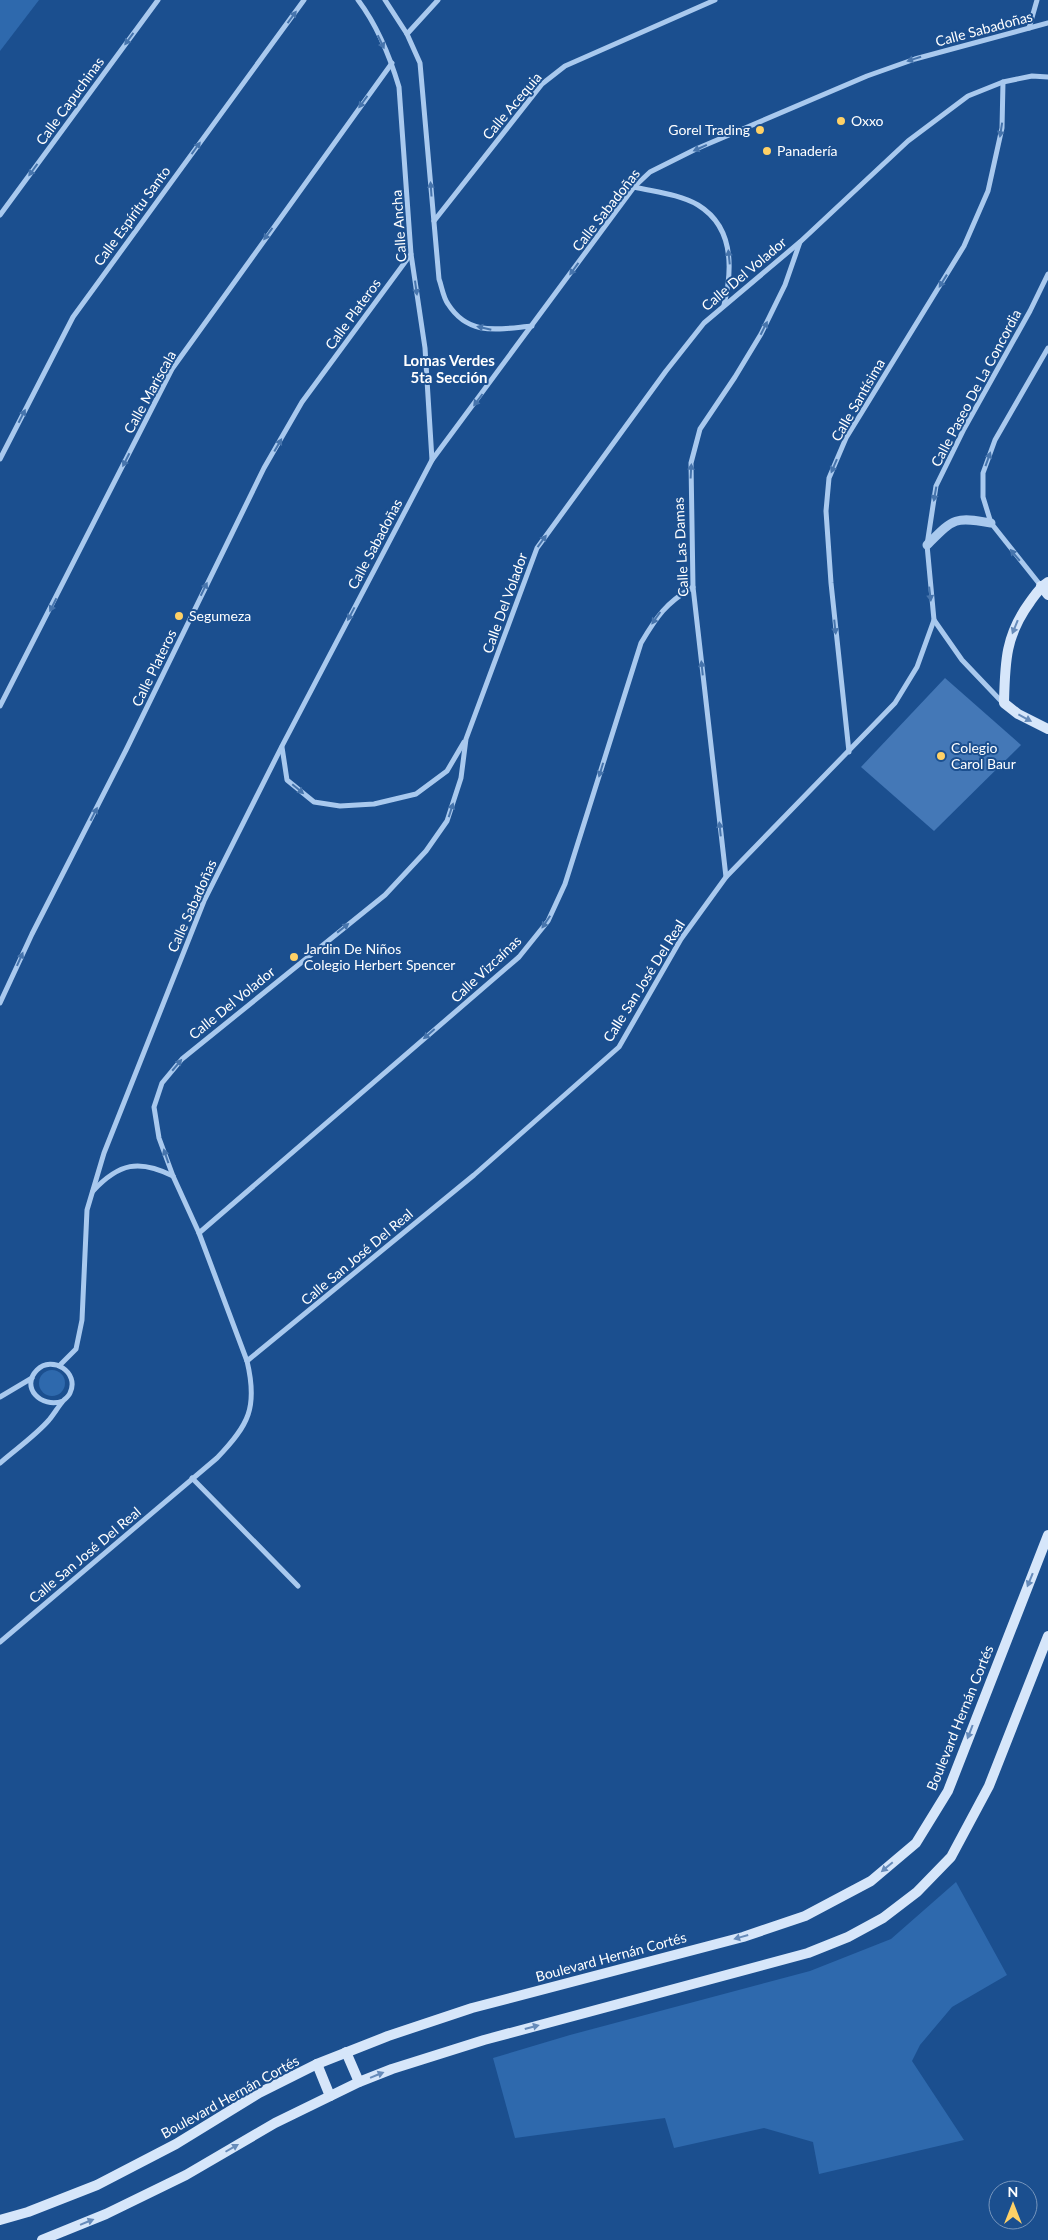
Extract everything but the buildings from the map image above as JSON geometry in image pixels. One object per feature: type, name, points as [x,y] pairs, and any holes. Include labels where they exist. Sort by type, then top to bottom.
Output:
[{"type":"main road","points":[[1046,588],[1017,620],[1010,640],[1005,668],[1004,703],[1018,714],[1048,729]]},
{"type":"main road","name":"Boulevard Hernán Cortés","points":[[0,2220],[28,2212],[97,2185],[176,2144],[260,2093],[317,2064],[346,2052],[472,2008],[743,1937],[805,1916],[871,1881],[916,1843],[948,1791],[1048,1535]]},
{"type":"main road","points":[[42,2240],[106,2214],[186,2175],[275,2123],[359,2082],[392,2069],[484,2040],[808,1953],[848,1937],[883,1918],[917,1892],[952,1858],[989,1786],[1048,1636]]},
{"type":"main road","points":[[346,2052],[359,2082]]},
{"type":"main road","points":[[317,2064],[330,2096]]},
{"type":"street","name":"Calle Capuchinas","points":[[0,215],[158,0]]},
{"type":"street","name":"Calle Espíritu Santo","points":[[0,459],[73,317],[304,0]]},
{"type":"street","name":"Calle Ancha","points":[[358,0],[366,11],[392,63],[399,87],[411,254],[425,348],[432,460]]},
{"type":"street","points":[[385,0],[407,34],[420,63],[439,279],[447,303],[463,322],[487,331],[532,326]]},
{"type":"street","points":[[407,34],[438,0]]},
{"type":"street","name":"Calle Acequia","points":[[434,222],[542,84],[565,66],[716,0]]},
{"type":"street","points":[[1029,28],[1037,0]]},
{"type":"street","name":"Calle Sabadoñas","points":[[60,1365],[76,1349],[82,1320],[88,1210],[91,1194],[104,1153],[204,901],[282,746],[432,460],[634,187],[650,172],[696,149],[867,76],[915,59],[1048,23]]},
{"type":"street","name":"Calle Mariscala","points":[[0,706],[172,369],[392,63]]},
{"type":"street","name":"Calle Del Volador","points":[[198,1233],[159,1138],[154,1107],[162,1083],[182,1059],[385,895],[426,851],[448,821],[461,778],[466,739],[537,548],[666,371],[704,323],[800,242],[908,141],[968,96],[1003,82],[1032,76],[1048,77]]},
{"type":"street","name":"Calle Santísima","points":[[849,752],[831,583],[826,511],[829,478],[846,438],[964,246],[988,191],[1002,128],[1003,82]]},
{"type":"street","points":[[634,187],[674,196],[697,204],[717,220],[728,241],[730,266],[724,305]]},
{"type":"street","name":"Calle Las Damas","points":[[726,878],[693,587],[690,463],[700,429],[761,334],[785,285],[800,242]]},
{"type":"street","name":"Calle Plateros","points":[[0,1003],[32,934],[126,750],[264,468],[302,402],[411,254]]},
{"type":"street","name":"Calle Paseo De La Concordia","points":[[934,620],[927,545],[936,486],[964,429],[1030,311],[1048,274]]},
{"type":"street","points":[[1046,588],[991,523],[983,498],[983,473],[995,440],[1048,348]]},
{"type":"street","points":[[927,545],[950,522],[962,519],[991,523]]},
{"type":"street","name":"Calle Vizcaínas","points":[[198,1233],[519,957],[548,921],[565,884],[641,643],[658,614],[674,598],[693,587]]},
{"type":"street","points":[[934,620],[962,660],[1004,703]]},
{"type":"street","name":"Calle San José Del Real","points":[[247,1361],[474,1175],[619,1047],[681,939],[726,878],[895,702],[917,667],[934,620]]},
{"type":"street","points":[[282,746],[287,780],[314,802],[340,806],[374,804],[416,794],[447,771],[466,739]]},
{"type":"street","points":[[91,1194],[116,1170],[133,1166],[153,1166],[173,1176]]},
{"type":"street","name":"Calle San José Del Real","points":[[0,1642],[217,1458],[236,1438],[251,1411],[252,1383],[247,1361],[198,1233]]},
{"type":"street","points":[[0,1397],[32,1378],[37,1370],[47,1364],[60,1365],[70,1374],[72,1383],[70,1394],[48,1421],[0,1463]]},
{"type":"street","points":[[32,1378],[32,1390],[37,1398],[54,1404],[63,1401]]},
{"type":"street","points":[[192,1478],[298,1586]]},
{"type":"shaded area","points":[[0,0],[39,0],[0,51]]},
{"type":"shaded area","points":[[52,1370],[61,1374],[65,1383],[61,1392],[52,1396],[43,1392],[39,1383],[43,1374]]},
{"type":"shaded area","points":[[956,1882],[1007,1975],[952,2007],[920,2045],[912,2061],[964,2140],[819,2174],[813,2142],[764,2128],[674,2148],[665,2118],[515,2138],[493,2058],[570,2035],[810,1971],[891,1939]]},
{"type":"place","name":"Oxxo","points":[[841,121]]},
{"type":"place","name":"Gorel Trading","points":[[760,130]]},
{"type":"place","name":"Panadería","points":[[767,151]]},
{"type":"place","name":"Segumeza","points":[[179,616]]},
{"type":"place","name":"Colegio Carol Baur","points":[[941,756]]},
{"type":"place","name":"Jardin De Niños Colegio Herbert Spencer","points":[[294,957]]},
{"type":"district","name":"Lomas Verdes 5ta Sección","points":[[449,370]]}]
